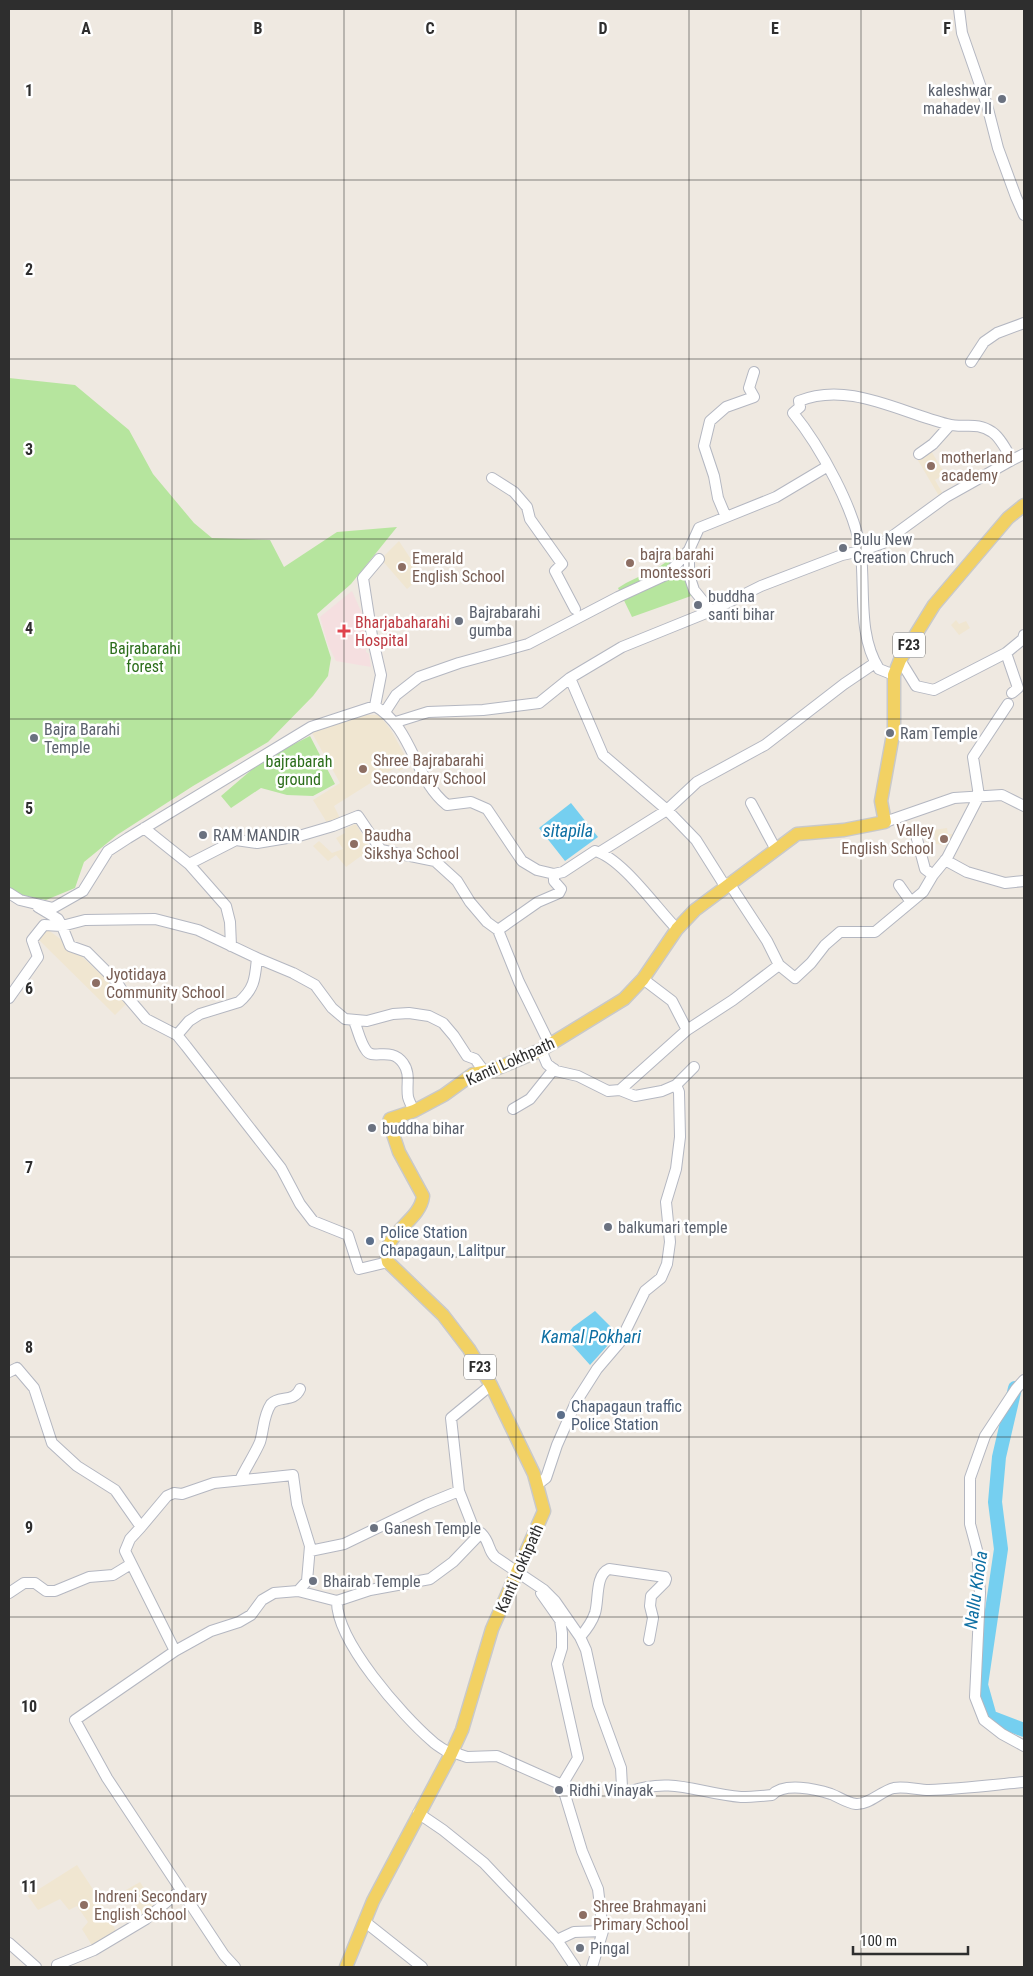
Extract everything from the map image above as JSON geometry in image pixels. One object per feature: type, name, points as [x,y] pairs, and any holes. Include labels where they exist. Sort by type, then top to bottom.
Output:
[{"type":"main road","name":"F23","points":[[885,822],[881,801],[894,729],[894,675],[900,660],[934,605],[1008,518],[1024,505]]},
{"type":"main road","name":"Kanti Lokhpath","points":[[346,1967],[364,1921],[462,1730],[492,1629],[544,1511],[538,1484],[491,1385],[469,1349],[443,1315],[388,1262],[385,1253],[388,1243],[422,1203],[422,1192],[400,1152],[389,1122],[393,1118],[414,1111],[444,1095],[473,1074],[493,1070],[545,1048],[624,999],[643,979],[677,929],[695,910],[775,848],[797,834],[844,830],[885,822]]},
{"type":"street","points":[[959,9],[962,33],[987,105],[998,148],[1024,215]]},
{"type":"street","points":[[971,362],[984,342],[997,333],[1024,323]]},
{"type":"street","points":[[726,517],[718,498],[714,476],[704,446],[710,421],[726,407],[754,396],[749,388],[754,372]]},
{"type":"street","points":[[894,675],[879,669],[866,640],[860,551],[848,509],[828,466],[809,434],[793,414],[800,407],[799,401],[814,395],[838,394],[865,398],[950,425],[979,425],[994,433],[1012,460]]},
{"type":"street","points":[[919,454],[933,444],[950,425]]},
{"type":"street","points":[[396,722],[428,712],[483,710],[539,703],[570,678],[622,647],[712,610],[762,586],[842,555],[883,543],[946,497],[1024,454]]},
{"type":"street","points":[[385,712],[396,695],[420,677],[458,662],[528,644],[618,597],[668,574],[689,550],[699,528],[776,497],[828,466]]},
{"type":"street","points":[[492,478],[514,492],[527,508],[530,519],[562,564],[555,571],[576,609]]},
{"type":"street","points":[[689,550],[689,575],[694,590],[712,610]]},
{"type":"street","points":[[375,706],[380,675],[363,578],[380,559]]},
{"type":"street","points":[[900,660],[916,686],[934,690],[1006,653],[1023,639],[1024,635]]},
{"type":"street","points":[[1006,653],[1018,688],[1012,693]]},
{"type":"street","points":[[600,852],[667,810],[697,782],[765,745],[844,684],[875,663]]},
{"type":"street","points":[[570,678],[603,756],[667,810],[696,840],[767,941],[779,965],[795,978],[811,963],[824,945],[840,932],[875,932],[923,892],[945,860],[979,796],[973,757],[1008,704]]},
{"type":"street","points":[[9,893],[20,900],[54,908],[83,891],[108,851],[144,828],[311,727],[375,706],[396,722],[424,775],[440,800],[446,805],[472,802],[487,810],[522,861],[537,870],[554,874],[563,872],[595,851],[600,852],[619,865],[677,929]]},
{"type":"street","points":[[885,822],[954,798],[1002,795],[1024,807]]},
{"type":"street","points":[[751,803],[775,848]]},
{"type":"street","points":[[189,864],[236,840],[257,843],[299,836],[358,816],[381,850],[435,862],[457,881],[470,902],[487,922],[498,930],[545,1048],[547,1064],[554,1069],[586,1079],[608,1091],[620,1090],[635,1096],[656,1093],[676,1086],[694,1067]]},
{"type":"street","points":[[144,828],[189,864],[226,906],[230,922],[231,946]]},
{"type":"street","points":[[917,839],[925,869],[933,875]]},
{"type":"street","points":[[945,860],[967,872],[1005,883],[1024,880]]},
{"type":"street","points":[[498,930],[538,902],[559,893],[561,889],[554,881],[554,874]]},
{"type":"street","points":[[899,885],[911,902]]},
{"type":"street","points":[[9,898],[37,907],[58,919],[70,946],[87,952],[116,981],[146,1019],[177,1035],[281,1168],[300,1204],[314,1221],[348,1234],[359,1269],[388,1262]]},
{"type":"street","points":[[9,998],[38,957],[32,940],[44,925],[62,926],[85,920],[155,920],[198,930],[257,958],[293,972],[315,985],[340,1016],[345,1019],[367,1021],[393,1014],[409,1013],[429,1016],[443,1023],[467,1056],[475,1058],[484,1071]]},
{"type":"street","points":[[177,1035],[189,1021],[200,1014],[239,1002],[252,988],[257,958]]},
{"type":"street","points":[[620,1090],[687,1030],[733,1000],[779,965]]},
{"type":"street","points":[[643,979],[672,1001],[687,1030]]},
{"type":"street","points":[[354,1021],[366,1052],[372,1055],[388,1053],[396,1056],[403,1062],[409,1074],[408,1098],[414,1111]]},
{"type":"street","points":[[513,1110],[530,1099],[554,1069]]},
{"type":"street","points":[[538,1484],[546,1478],[576,1402],[597,1369],[620,1342],[644,1291],[661,1278],[667,1264],[670,1242],[666,1202],[676,1169],[680,1137],[678,1092],[676,1086]]},
{"type":"street","points":[[9,1372],[17,1368],[34,1388],[52,1443],[77,1466],[115,1490],[141,1527]]},
{"type":"street","points":[[1024,1380],[985,1436],[970,1478],[970,1524],[977,1550],[980,1593],[975,1697],[984,1720],[1002,1734],[1024,1746]]},
{"type":"street","points":[[477,1536],[459,1491],[451,1418],[491,1385]]},
{"type":"street","points":[[240,1480],[259,1443],[270,1406],[274,1402],[294,1396],[300,1388]]},
{"type":"street","points":[[175,1651],[125,1551],[130,1539],[168,1496],[174,1493],[182,1494],[214,1482],[293,1476],[297,1504],[310,1546],[306,1581],[298,1591]]},
{"type":"street","points":[[310,1551],[344,1544],[427,1504],[459,1491]]},
{"type":"street","points":[[235,1967],[224,1955],[107,1778],[75,1720],[175,1651],[211,1631],[250,1615],[262,1600],[274,1592],[298,1591],[337,1601],[370,1590],[430,1579],[453,1562],[481,1532],[489,1540],[490,1552],[499,1561],[534,1583],[555,1600],[580,1636],[586,1650],[598,1706],[621,1768],[622,1787],[628,1792],[658,1785],[688,1786],[740,1797],[756,1797],[772,1795],[776,1791],[791,1788],[819,1791],[853,1804],[862,1804],[877,1795],[895,1788],[921,1790],[957,1789],[1024,1782]]},
{"type":"street","points":[[9,1593],[24,1583],[35,1584],[46,1591],[55,1591],[89,1577],[113,1575],[131,1564]]},
{"type":"street","points":[[580,1636],[593,1618],[598,1601],[601,1577],[609,1569],[665,1577],[665,1582],[652,1596],[650,1606],[653,1624],[649,1640]]},
{"type":"street","points":[[534,1583],[560,1620],[562,1633],[562,1648],[557,1664],[578,1758],[562,1785],[582,1852],[598,1889],[603,1932],[592,1967]]},
{"type":"street","points":[[337,1601],[338,1619],[359,1655],[383,1689],[433,1742],[467,1757],[497,1756],[562,1785]]},
{"type":"street","points":[[418,1813],[450,1835],[484,1863],[557,1940],[575,1967]]},
{"type":"street","points":[[56,1966],[94,1950],[146,1918],[181,1890]]},
{"type":"street","points":[[364,1921],[422,1967]]},
{"type":"street","points":[[557,1940],[574,1932],[603,1932]]},
{"type":"street","points":[[11,1948],[36,1967]]},
{"type":"shaded area","name":"motherland academy","points":[[930,449],[945,474],[935,480],[943,494],[939,496],[916,457]]},
{"type":"shaded area","name":"Emerald English School","points":[[399,541],[422,576],[407,589],[381,559]]},
{"type":"shaded area","name":"bajra barahi montessori","points":[[630,556],[636,567],[630,571],[623,559]]},
{"type":"shaded area","name":"Bharjabaharahi Hospital","points":[[352,591],[364,618],[366,652],[369,654],[371,667],[336,661],[328,645],[320,617]]},
{"type":"shaded area","points":[[956,620],[959,624],[966,621],[970,628],[959,635],[951,625]]},
{"type":"shaded area","name":"Shree Bajrabarahi Secondary School","points":[[361,715],[379,715],[391,730],[410,765],[399,771],[396,767],[334,806],[341,820],[329,826],[313,800],[340,783],[312,733]]},
{"type":"shaded area","name":"Baudha Sikshya School","points":[[356,824],[374,854],[369,860],[361,856],[346,867],[336,855],[328,861],[313,846],[319,841],[332,853],[343,849],[336,838],[345,833],[344,829]]},
{"type":"shaded area","name":"Valley English School","points":[[947,828],[948,834],[955,834],[950,846],[936,844],[934,830]]},
{"type":"shaded area","name":"Jyotidaya Community School","points":[[47,929],[75,950],[129,1001],[115,1015],[39,940]]},
{"type":"shaded area","name":"Indreni Secondary English School","points":[[77,1865],[102,1903],[117,1933],[93,1947],[82,1929],[88,1922],[77,1906],[69,1910],[60,1899],[38,1910],[28,1896]]},
{"type":"shaded area","points":[[140,1882],[156,1907],[142,1916],[126,1890]]},
{"type":"green space","name":"Bajrabarahi forest","points":[[9,378],[75,385],[129,430],[153,474],[194,523],[212,538],[270,540],[284,567],[337,532],[397,527],[351,584],[317,614],[331,658],[328,676],[313,696],[268,742],[193,786],[117,835],[84,862],[75,888],[46,900],[21,895],[9,890]]},
{"type":"green space","points":[[676,555],[691,596],[632,617],[618,588],[659,567]]},
{"type":"green space","name":"bajrabarah ground","points":[[310,736],[335,784],[313,796],[287,795],[261,788],[231,808],[221,796],[264,759]]},
{"type":"water","name":"sitapila","points":[[571,803],[598,837],[565,861],[539,828]]},
{"type":"water","name":"Kamal Pokhari","points":[[595,1311],[618,1334],[590,1365],[565,1337],[573,1327]]},
{"type":"waterway","name":"Nallu Khola","points":[[1015,1388],[999,1457],[995,1502],[1001,1549],[981,1685],[990,1717],[1024,1730]]},
{"type":"place","name":"kaleshwar mahadev II","points":[[1002,99]]},
{"type":"place","name":"motherland academy","points":[[931,466]]},
{"type":"place","name":"Bulu New Creation Chruch","points":[[843,548]]},
{"type":"place","name":"bajra barahi montessori","points":[[630,563]]},
{"type":"place","name":"Emerald English School","points":[[402,567]]},
{"type":"place","name":"buddha santi bihar","points":[[698,605]]},
{"type":"place","name":"Bajrabarahi gumba","points":[[459,621]]},
{"type":"place","name":"Bharjabaharahi Hospital","points":[[344,631]]},
{"type":"place","name":"Ram Temple","points":[[890,733]]},
{"type":"place","name":"Bajra Barahi Temple","points":[[34,738]]},
{"type":"place","name":"Shree Bajrabarahi Secondary School","points":[[363,769]]},
{"type":"place","name":"RAM MANDIR","points":[[203,835]]},
{"type":"place","name":"Valley English School","points":[[944,839]]},
{"type":"place","name":"Baudha Sikshya School","points":[[354,844]]},
{"type":"place","name":"Jyotidaya Community School","points":[[96,983]]},
{"type":"place","name":"buddha bihar","points":[[372,1128]]},
{"type":"place","name":"balkumari temple","points":[[608,1227]]},
{"type":"place","name":"Police Station Chapagaun, Lalitpur","points":[[370,1241]]},
{"type":"place","name":"Chapagaun traffic Police Station","points":[[561,1415]]},
{"type":"place","name":"Ganesh Temple","points":[[374,1528]]},
{"type":"place","name":"Bhairab Temple","points":[[313,1581]]},
{"type":"place","name":"Ridhi Vinayak","points":[[559,1790]]},
{"type":"place","name":"Indreni Secondary English School","points":[[84,1905]]},
{"type":"place","name":"Shree Brahmayani Primary School","points":[[583,1915]]},
{"type":"place","name":"Pingal","points":[[580,1948]]}]
